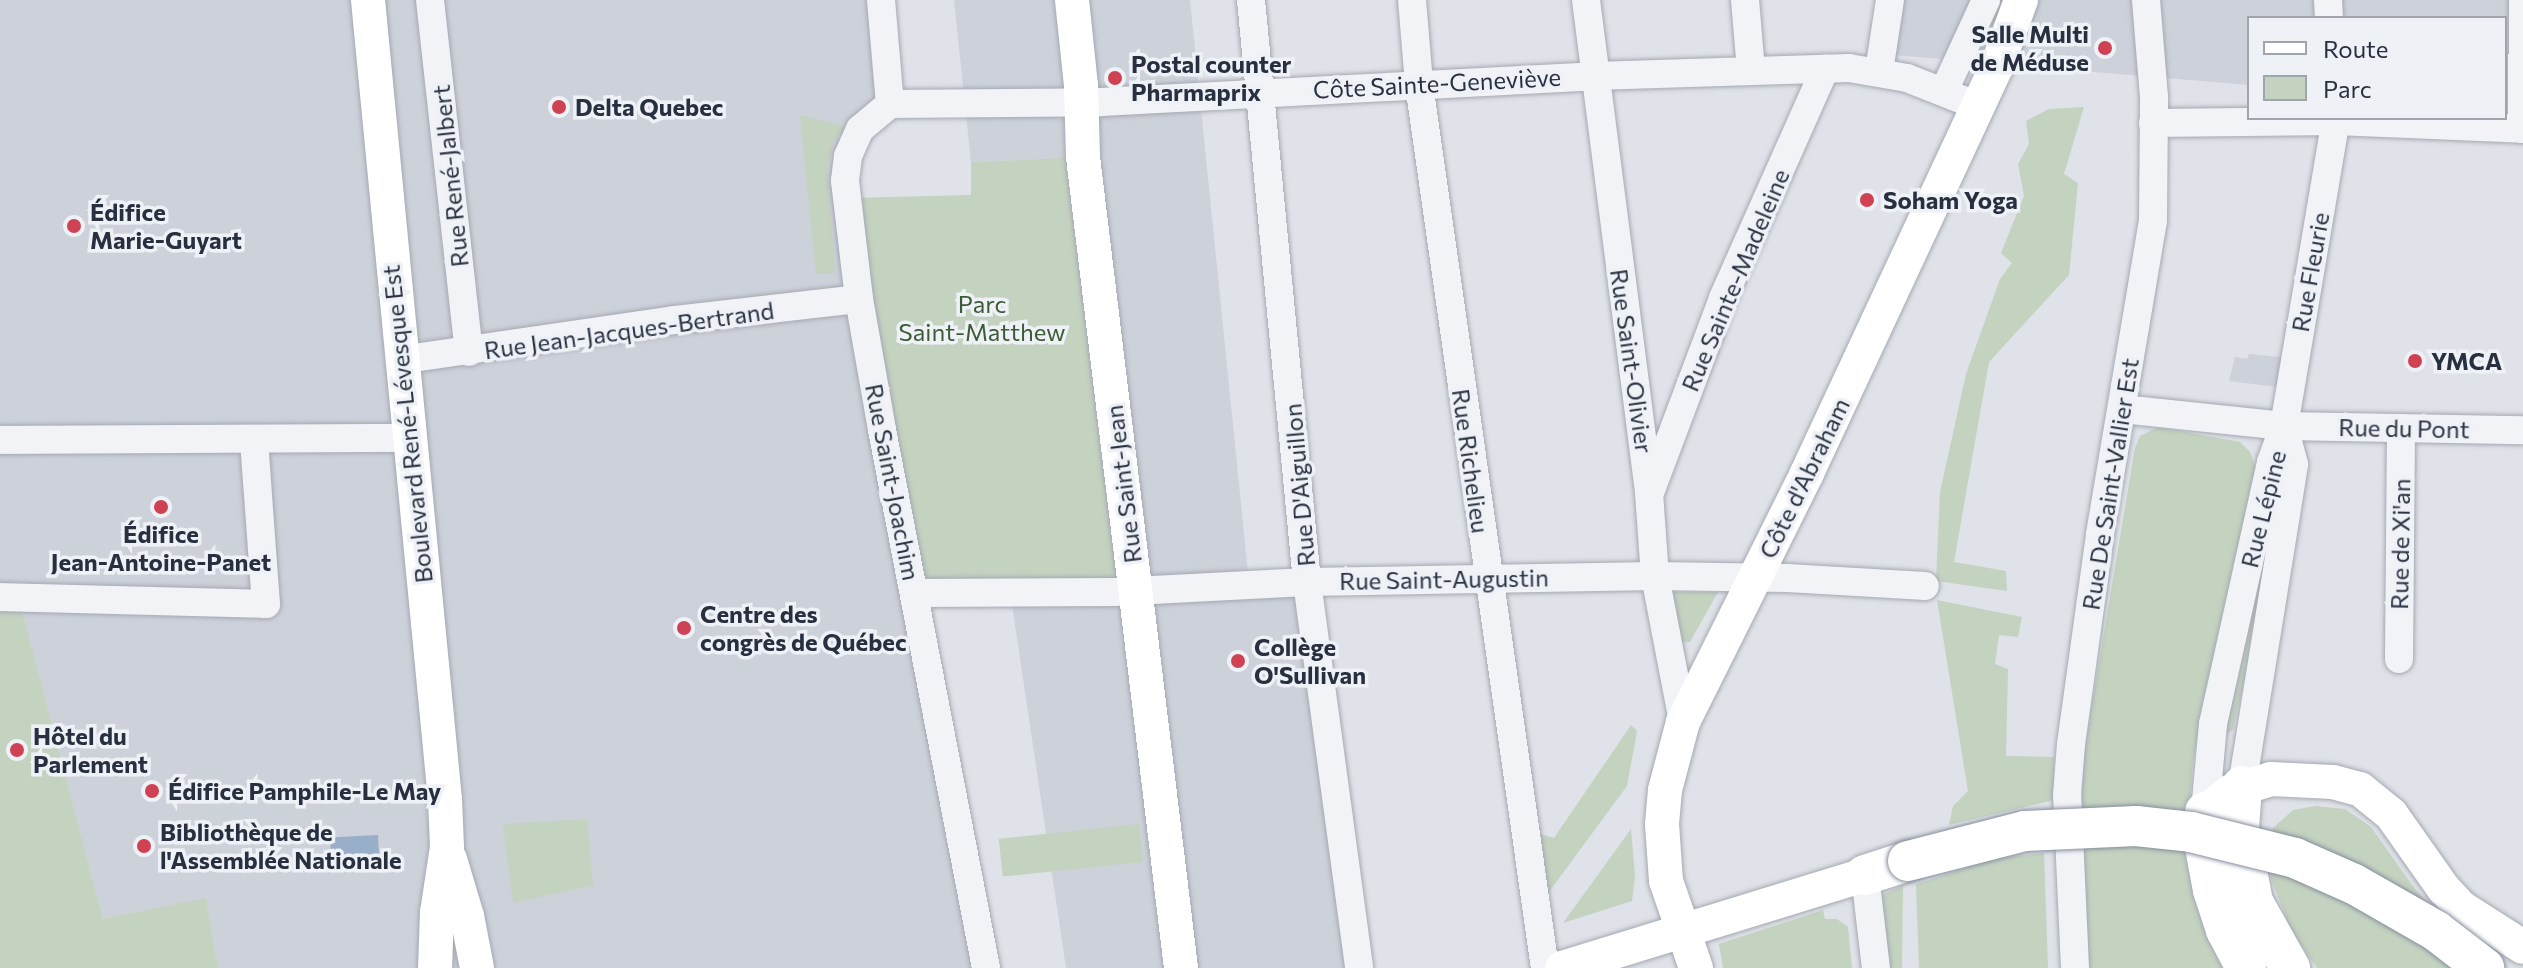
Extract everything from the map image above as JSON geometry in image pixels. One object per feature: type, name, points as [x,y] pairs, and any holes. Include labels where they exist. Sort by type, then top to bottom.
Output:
[{"type":"highway","points":[[2242,786],[2239,829],[2249,887],[2269,936],[2290,968]]},
{"type":"highway","points":[[2205,812],[2205,847],[2213,890],[2226,930],[2246,968]]},
{"type":"highway","points":[[1865,875],[2025,831],[2136,826],[2191,832],[2295,858],[2354,884],[2436,931],[2484,968]]},
{"type":"main road","name":"Boulevard René-Lévesque Est","points":[[368,0],[447,847],[467,916],[477,968]]},
{"type":"main road","name":"Rue Saint-Jean","points":[[1072,0],[1090,219],[1181,968]]},
{"type":"main road","name":"Côte d'Abraham","points":[[1696,968],[1666,881],[1662,824],[1665,790],[1683,722],[1755,578],[1978,106],[2021,0]]},
{"type":"main road","points":[[2205,812],[2242,786],[2271,779],[2303,779],[2348,785],[2369,794],[2391,814],[2462,908],[2523,947]]},
{"type":"main road","name":"Boulevard René-Lévesque Est","points":[[435,968],[437,912],[447,847]]},
{"type":"main road","points":[[1562,968],[1865,875]]},
{"type":"street","name":"Rue René-Jalbert","points":[[430,0],[469,352]]},
{"type":"street","points":[[881,0],[890,104]]},
{"type":"street","name":"Rue D'Aiguillon","points":[[1251,0],[1263,91],[1307,582],[1359,968]]},
{"type":"street","name":"Rue Richelieu","points":[[1412,0],[1419,84],[1545,968]]},
{"type":"street","name":"Rue Saint-Olivier","points":[[1586,0],[1649,493],[1655,576],[1683,722]]},
{"type":"street","points":[[1745,0],[1751,70]]},
{"type":"street","points":[[1879,71],[1890,0]]},
{"type":"street","points":[[1944,91],[1986,0]]},
{"type":"street","name":"Rue De Saint-Vallier Est","points":[[2075,968],[2067,795],[2071,744],[2153,221],[2153,123],[2146,0]]},
{"type":"street","points":[[2355,120],[2522,129],[2523,0]]},
{"type":"street","name":"Côte Sainte-Geneviève","points":[[890,104],[1080,101],[1594,76],[1825,69],[1879,71],[1944,91],[1978,106]]},
{"type":"street","name":"Rue Sainte-Madeleine","points":[[1649,493],[1723,298],[1825,69]]},
{"type":"street","name":"Rue Saint-Joachim","points":[[890,104],[860,129],[848,156],[845,181],[859,299],[986,968]]},
{"type":"street","points":[[2153,123],[2290,120]]},
{"type":"street","name":"Rue Fleurie","points":[[2284,426],[2336,120]]},
{"type":"street","name":"Rue Jean-Jacques-Bertrand","points":[[400,360],[674,320],[859,299]]},
{"type":"street","name":"Rue du Pont","points":[[2122,409],[2284,426],[2523,430]]},
{"type":"street","name":"Rue Lépine","points":[[2242,786],[2294,464],[2292,446],[2284,426]]},
{"type":"street","name":"Rue Lépine","points":[[2205,812],[2213,724],[2271,462],[2284,426]]},
{"type":"street","name":"Rue de Xi'an","points":[[2399,659],[2401,428]]},
{"type":"street","points":[[0,440],[408,438]]},
{"type":"street","points":[[0,597],[266,604],[254,439]]},
{"type":"street","name":"Rue Saint-Augustin","points":[[914,593],[1655,576],[1925,586]]},
{"type":"street","points":[[1865,875],[1876,968]]},
{"type":"shaded area","points":[[0,0],[881,0],[890,104],[848,156],[986,968],[218,968],[206,899],[103,919],[19,598],[0,597]]},
{"type":"shaded area","points":[[954,0],[1190,0],[1249,583],[1307,582],[1360,968],[1066,968],[1010,591],[1083,157],[971,162]]},
{"type":"shaded area","points":[[1879,0],[2523,0],[2523,108],[2507,107],[2507,16],[2247,16],[2247,85],[1882,54]]},
{"type":"shaded area","points":[[2249,354],[2282,357],[2277,387],[2229,381],[2235,357],[2247,359]]},
{"type":"green space","points":[[2084,107],[2064,174],[2078,183],[2069,275],[1989,362],[1954,562],[2006,571],[2007,591],[1936,581],[1940,492],[1966,374],[2000,279],[2012,263],[2001,253],[2024,196],[2018,164],[2029,144],[2026,121],[2049,109]]},
{"type":"green space","points":[[800,115],[845,126],[834,142],[827,167],[835,271],[831,274],[816,274]]},
{"type":"green space","name":"Parc Saint-Matthew","points":[[1083,157],[1136,590],[914,593],[848,198],[971,195],[971,162]]},
{"type":"green space","points":[[2158,427],[2240,442],[2250,452],[2257,471],[2218,636],[2193,761],[2190,799],[2193,856],[2226,968],[2087,968],[2081,781],[2135,448],[2140,436]]},
{"type":"green space","points":[[2283,460],[2255,633],[2233,730],[2227,734],[2223,730]]},
{"type":"green space","points":[[1670,592],[1718,592],[1690,642],[1682,642]]},
{"type":"green space","points":[[0,597],[19,598],[103,919],[206,898],[218,968],[0,968]]},
{"type":"green space","points":[[1937,600],[2022,617],[2018,637],[1999,635],[1995,664],[2008,669],[2006,756],[2054,757],[2054,800],[1949,825],[1953,806],[1968,791]]},
{"type":"green space","points":[[1631,725],[1637,731],[1627,786],[1546,896],[1534,832],[1554,838]]},
{"type":"green space","points":[[2315,806],[2345,809],[2371,827],[2412,885],[2452,932],[2498,968],[2317,968],[2291,931],[2271,878],[2273,828],[2293,810]]},
{"type":"green space","points":[[587,819],[593,885],[513,903],[503,824]]},
{"type":"green space","points":[[1139,824],[1143,862],[1003,877],[999,839]]},
{"type":"green space","points":[[1631,829],[1635,876],[1632,901],[1563,923]]},
{"type":"green space","points":[[2044,853],[2048,968],[1919,968],[1916,884],[1998,858]]},
{"type":"green space","points":[[1903,885],[1902,968],[1887,968],[1878,897]]},
{"type":"green space","points":[[1823,910],[1825,919],[1837,919],[1848,927],[1852,968],[1723,968],[1719,944]]},
{"type":"water","points":[[378,835],[379,854],[331,856],[330,838]]},
{"type":"place","name":"Salle Multi de Méduse","points":[[2105,48]]},
{"type":"place","name":"Postal counter Pharmaprix","points":[[1115,78]]},
{"type":"place","name":"Delta Quebec","points":[[559,107]]},
{"type":"place","name":"Soham Yoga","points":[[1867,200]]},
{"type":"place","name":"Édifice Marie-Guyart","points":[[74,226]]},
{"type":"place","name":"YMCA","points":[[2415,361]]},
{"type":"place","name":"Édifice Jean-Antoine-Panet","points":[[161,507]]},
{"type":"place","name":"Centre des congrès de Québec","points":[[684,628]]},
{"type":"place","name":"Collège O'Sullivan","points":[[1238,661]]},
{"type":"place","name":"Hôtel du Parlement","points":[[17,750]]},
{"type":"place","name":"Édifice Pamphile-Le May","points":[[152,791]]},
{"type":"place","name":"Bibliothèque de l'Assemblée Nationale","points":[[144,846]]}]
